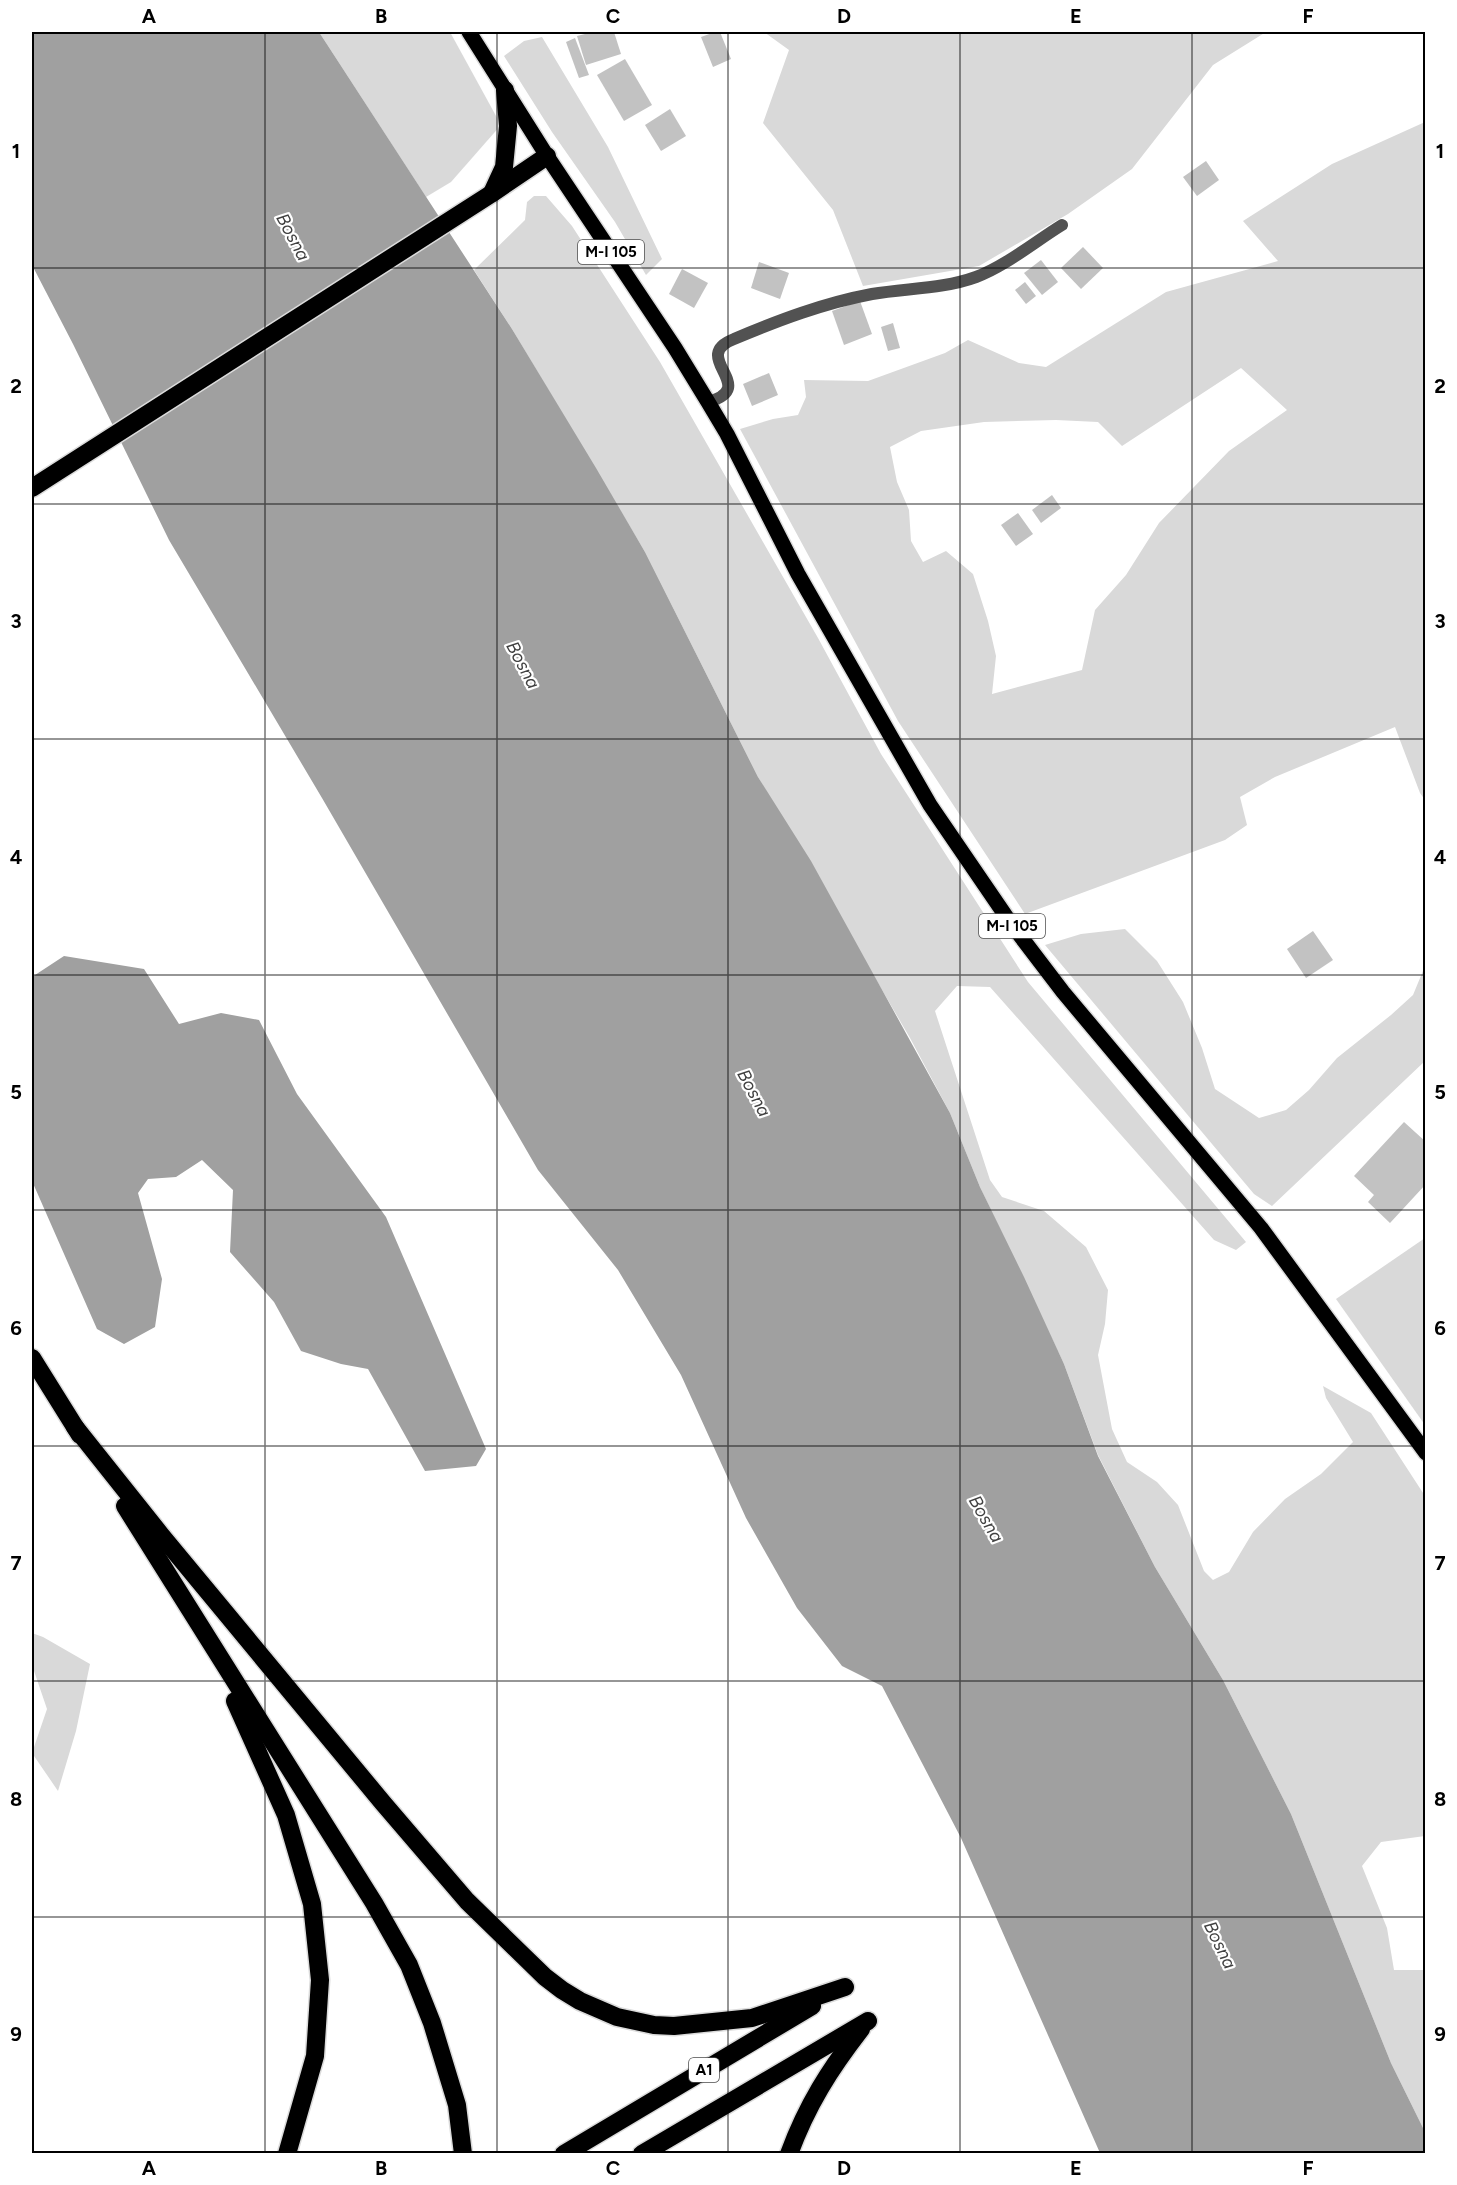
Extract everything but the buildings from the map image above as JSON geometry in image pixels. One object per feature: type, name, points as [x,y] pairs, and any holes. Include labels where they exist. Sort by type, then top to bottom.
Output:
[{"type":"highway","points":[[491,194],[504,166],[508,126],[505,90]]},
{"type":"highway","points":[[32,488],[547,156]]},
{"type":"highway","points":[[32,1358],[374,1903],[409,1965],[432,2023],[457,2105],[463,2154]]},
{"type":"highway","name":"A1","points":[[75,1427],[176,1554],[459,1892],[545,1977],[562,1990],[617,2017],[635,2022],[674,2026],[752,2018],[845,1987],[564,2154]]},
{"type":"highway","points":[[197,1620],[253,1737],[286,1815],[312,1904],[320,1980],[315,2056],[287,2154]]},
{"type":"highway","name":"A1","points":[[642,2154],[868,2021],[829,2071],[804,2117],[789,2154]]},
{"type":"main road","name":"M-I 105","points":[[469,32],[708,402],[727,434],[798,574],[930,806],[1012,925],[1063,992],[1261,1228],[1425,1453]]},
{"type":"street","points":[[708,402],[724,396],[728,389],[729,381],[717,358],[718,350],[726,342],[832,302],[970,279],[1015,255],[1062,225]]},
{"type":"shaded area","points":[[319,32],[450,32],[501,125],[451,182],[426,197]]},
{"type":"shaded area","points":[[764,32],[1266,32],[1213,65],[1132,169],[1068,214],[979,266],[863,286],[833,210],[763,123],[789,50]]},
{"type":"shaded area","points":[[542,37],[608,147],[662,259],[646,275],[615,222],[552,132],[504,56],[524,41]]},
{"type":"shaded area","points":[[1425,122],[1425,800],[1420,793],[1395,727],[1275,777],[1240,797],[1247,825],[1225,840],[1025,914],[898,721],[740,429],[773,419],[798,415],[806,397],[804,380],[868,381],[945,353],[968,340],[1019,363],[1046,367],[1166,292],[1278,261],[1243,221],[1332,164]],"holes":[[[1241,368],[1287,410],[1229,451],[1159,523],[1126,575],[1095,610],[1082,670],[992,694],[996,656],[973,574],[946,551],[923,562],[911,541],[909,510],[897,482],[890,447],[921,431],[984,422],[1056,420],[1098,422],[1122,446]]]},
{"type":"shaded area","points":[[534,196],[546,196],[572,226],[660,362],[818,638],[881,754],[1028,982],[1246,1242],[1236,1250],[1214,1240],[990,987],[957,986],[935,1011],[990,1180],[1002,1197],[1044,1211],[1086,1247],[1108,1290],[1105,1324],[1098,1355],[1112,1429],[1127,1462],[1157,1482],[1178,1505],[1204,1571],[1213,1580],[1229,1572],[1253,1532],[1285,1499],[1321,1474],[1353,1442],[1326,1398],[1323,1386],[1371,1413],[1425,1496],[1425,1836],[1381,1842],[1362,1866],[1387,1928],[1394,1970],[1425,1970],[1425,2132],[1391,2063],[1291,1814],[1223,1680],[1155,1567],[1098,1455],[1064,1364],[980,1187],[950,1113],[910,1038],[758,777],[645,552],[512,329],[474,270],[525,220],[527,202]]},
{"type":"shaded area","points":[[1125,929],[1157,961],[1183,1002],[1202,1048],[1215,1089],[1259,1118],[1286,1110],[1309,1090],[1337,1058],[1413,995],[1425,966],[1425,1061],[1272,1206],[1254,1194],[1045,945],[1081,934]]},
{"type":"shaded area","points":[[1425,1238],[1425,1425],[1336,1299]]},
{"type":"shaded area","points":[[32,1633],[90,1664],[76,1731],[58,1791],[32,1753],[47,1709],[32,1665]]},
{"type":"water","name":"Bosna","points":[[32,32],[319,32],[512,329],[596,468],[645,552],[758,777],[811,861],[950,1113],[980,1187],[1064,1364],[1098,1456],[1155,1567],[1223,1680],[1291,1814],[1391,2063],[1425,2132],[1425,2153],[1100,2153],[961,1838],[882,1686],[842,1666],[797,1608],[746,1518],[681,1375],[618,1270],[538,1170],[169,540],[32,265]]},
{"type":"water","points":[[64,956],[144,969],[179,1024],[221,1013],[259,1020],[297,1094],[386,1217],[486,1449],[476,1466],[425,1471],[368,1369],[341,1364],[301,1351],[274,1302],[230,1252],[233,1190],[202,1160],[176,1177],[148,1179],[138,1193],[162,1279],[155,1327],[124,1344],[97,1329],[32,1181],[32,977]]}]
